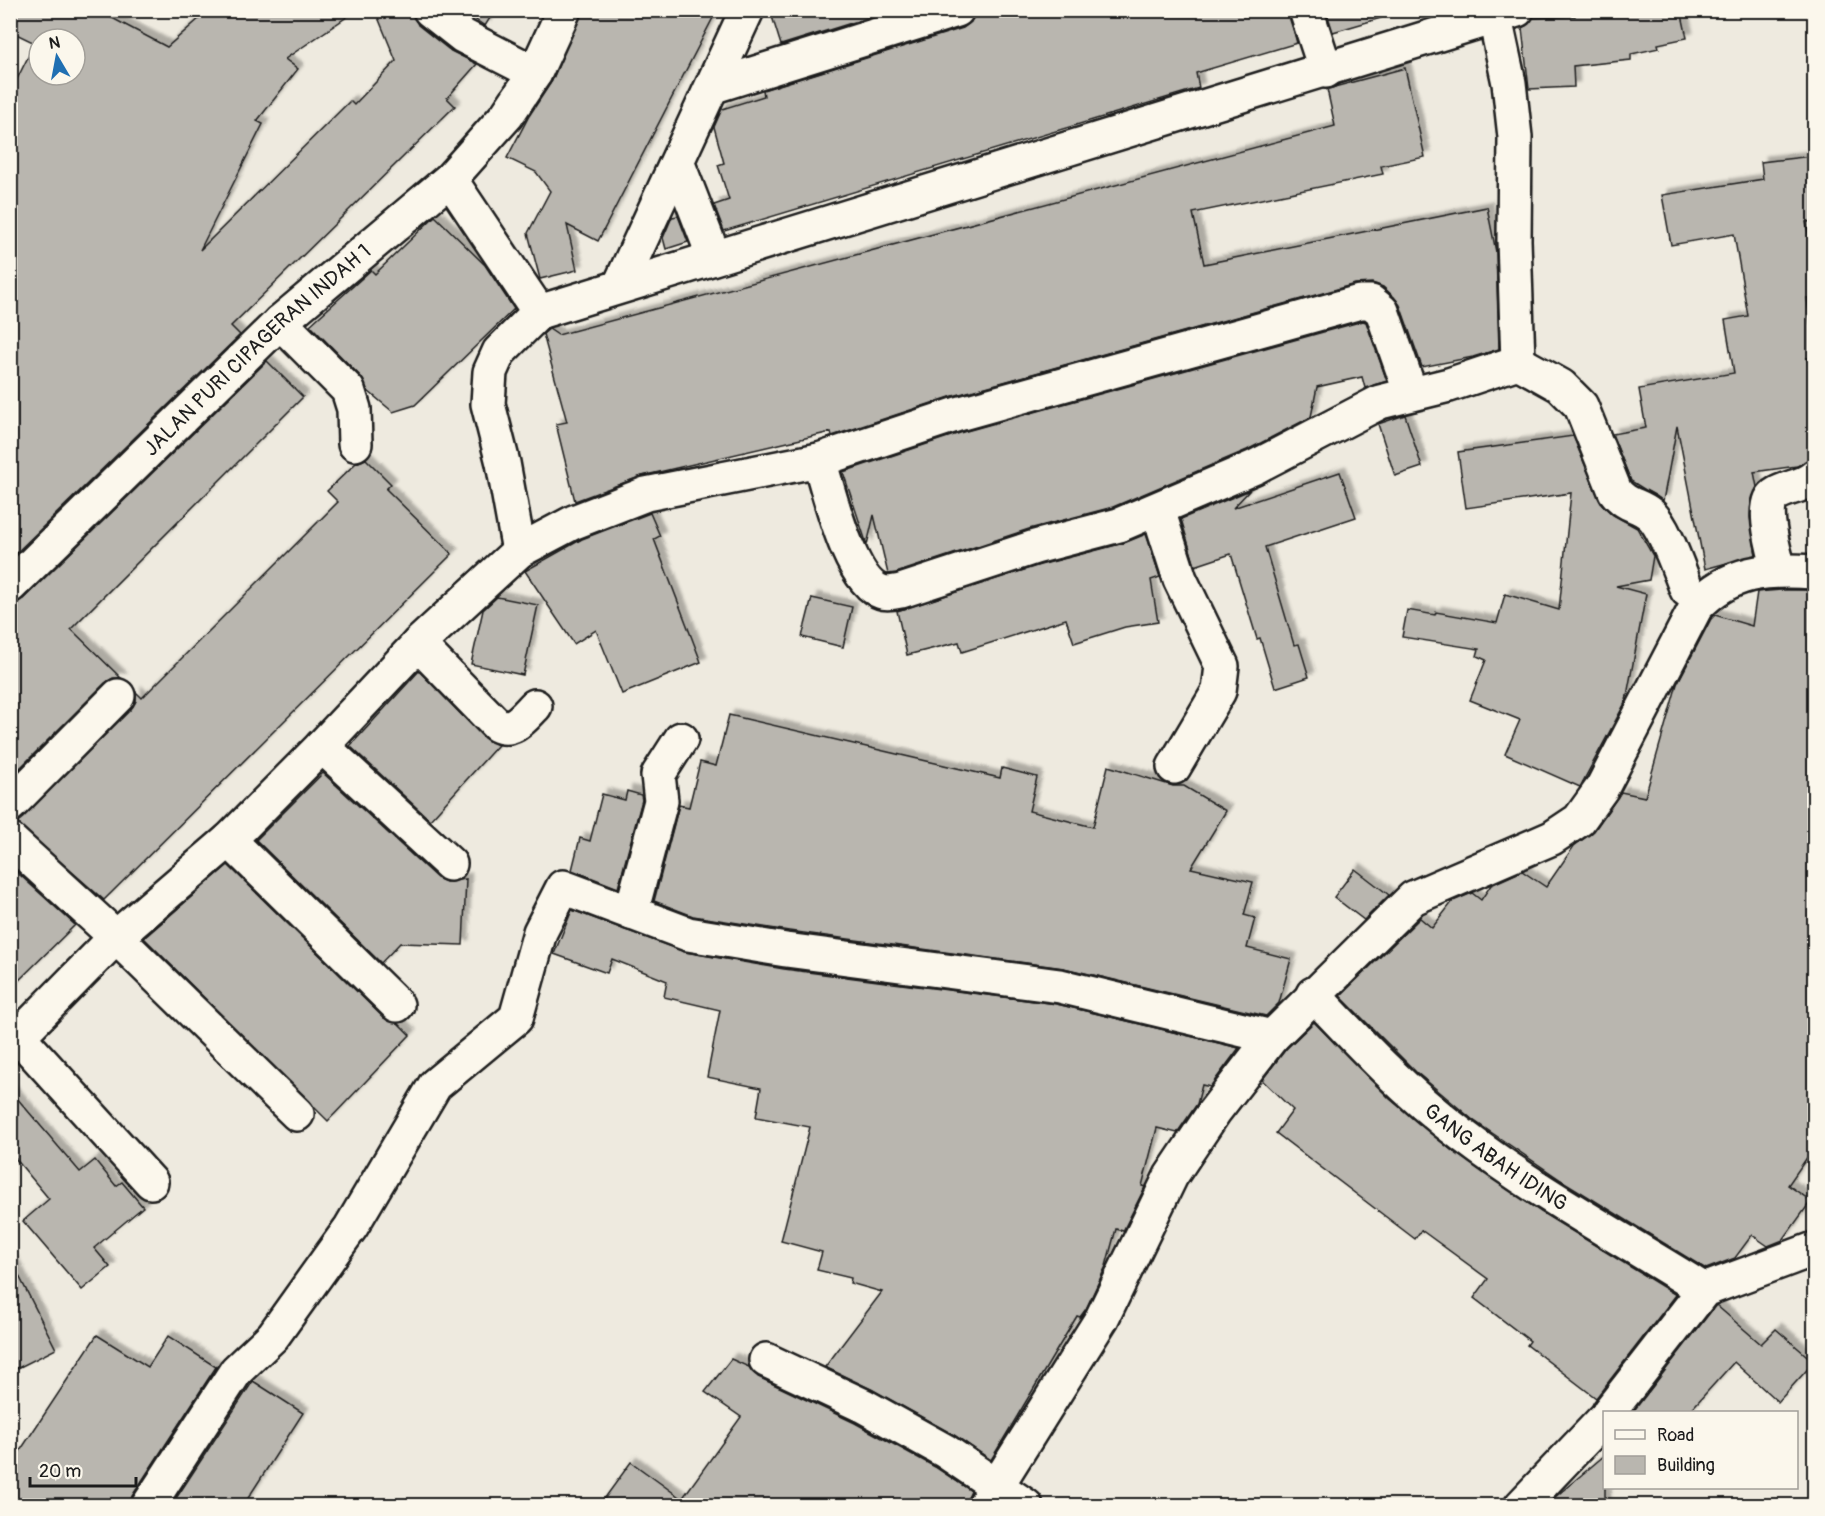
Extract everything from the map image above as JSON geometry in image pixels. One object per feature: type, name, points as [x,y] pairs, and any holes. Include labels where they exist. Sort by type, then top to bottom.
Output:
[{"type":"street","points":[[430,10],[463,36],[534,73]]},
{"type":"street","name":"JALAN PURI CIPAGERAN INDAH 1","points":[[10,586],[280,322],[450,178],[507,115],[534,73],[564,10]]},
{"type":"street","points":[[620,285],[678,164],[747,10]]},
{"type":"street","points":[[714,86],[957,10]]},
{"type":"street","points":[[1306,10],[1326,71]]},
{"type":"street","points":[[519,551],[503,463],[488,404],[490,372],[499,352],[539,312],[620,285],[1326,71],[1506,14],[1509,83],[1515,136],[1514,240],[1518,362]]},
{"type":"street","points":[[678,164],[714,257]]},
{"type":"street","points":[[450,178],[539,312]]},
{"type":"street","points":[[151,1182],[15,1041],[116,937],[229,840],[418,644],[519,551],[573,522],[646,494],[819,460],[958,414],[1360,302],[1371,302],[1382,311],[1411,394]]},
{"type":"street","points":[[280,322],[348,390],[354,409],[355,444]]},
{"type":"street","points":[[819,460],[854,563],[866,582],[883,592],[901,591],[1035,547],[1119,525],[1255,467],[1380,402],[1449,385],[1518,362],[1561,386],[1581,406],[1615,491],[1623,502],[1650,514],[1660,528],[1687,590]]},
{"type":"street","points":[[1779,570],[1768,516],[1768,503],[1774,495],[1815,477]]},
{"type":"street","points":[[1158,510],[1180,579],[1222,666],[1219,691],[1174,767]]},
{"type":"street","points":[[990,1496],[1102,1318],[1171,1176],[1214,1112],[1272,1037],[1313,994],[1413,898],[1552,838],[1579,820],[1602,788],[1696,607],[1711,590],[1731,579],[1779,570],[1815,572]]},
{"type":"street","points":[[418,644],[496,725],[504,728],[515,726],[535,706]]},
{"type":"street","points":[[10,805],[118,696]]},
{"type":"street","points":[[631,913],[661,801],[658,775],[681,739]]},
{"type":"street","points":[[322,746],[450,864]]},
{"type":"street","points":[[10,840],[116,937],[297,1114]]},
{"type":"street","points":[[229,840],[397,1005]]},
{"type":"street","points":[[148,1506],[236,1371],[273,1336],[351,1227],[435,1085],[516,1017],[540,932],[564,887],[688,934],[786,950],[1060,986],[1272,1037]]},
{"type":"street","name":"GANG ABAH IDING","points":[[1313,994],[1394,1079],[1461,1135],[1529,1183],[1704,1290]]},
{"type":"street","points":[[1610,1411],[1704,1290],[1815,1249]]},
{"type":"street","points":[[766,1360],[864,1406],[945,1450],[990,1496],[1026,1506]]},
{"type":"street","points":[[1521,1506],[1603,1420]]},
{"type":"building","points":[[10,10],[97,10],[167,47],[209,10],[357,10],[285,59],[298,69],[257,121],[263,124],[200,250],[350,101],[354,105],[396,61],[375,10],[412,10],[418,25],[451,51],[477,64],[447,98],[455,106],[231,326],[240,335],[10,559],[10,93],[27,59],[27,87],[87,87],[87,27],[27,27],[27,39],[10,31]]},
{"type":"building","points":[[461,10],[495,10],[485,26]]},
{"type":"building","points":[[582,10],[717,10],[598,241],[567,225],[577,270],[540,279],[528,233],[550,191],[536,172],[507,158],[529,116],[552,81]]},
{"type":"building","points":[[770,10],[893,10],[781,45]]},
{"type":"building","points":[[975,10],[1288,10],[1297,43],[1196,73],[1199,88],[724,231],[714,205],[729,200],[718,165],[724,163],[714,127],[722,109],[764,96],[763,90],[963,28],[971,22]]},
{"type":"building","points":[[1326,10],[1380,10],[1381,18],[1333,32]]},
{"type":"building","points":[[1575,10],[1681,10],[1687,38],[1658,44],[1659,48],[1631,54],[1631,60],[1573,66],[1574,87],[1529,89],[1522,28],[1533,18],[1575,16]]},
{"type":"building","points":[[1405,68],[1425,157],[1381,166],[1383,174],[1193,213],[1204,264],[1487,207],[1496,252],[1499,349],[1473,357],[1422,367],[1400,305],[1394,297],[1383,287],[1372,283],[1355,284],[953,396],[832,436],[831,432],[642,476],[575,501],[556,424],[567,422],[543,334],[549,329],[558,335],[1335,126],[1327,89]]},
{"type":"building","points":[[1812,156],[1815,221],[1806,222],[1815,271],[1815,297],[1807,298],[1815,357],[1807,358],[1815,400],[1815,459],[1797,466],[1754,472],[1757,487],[1751,502],[1750,517],[1756,555],[1705,569],[1677,426],[1663,501],[1631,481],[1612,434],[1646,428],[1639,389],[1734,373],[1725,320],[1748,316],[1734,234],[1671,245],[1662,195],[1763,179],[1761,162]]},
{"type":"building","points":[[435,216],[485,265],[514,309],[415,405],[393,412],[368,391],[361,377],[310,325],[371,270],[375,274]]},
{"type":"building","points":[[678,216],[688,242],[666,249],[663,238],[672,217]]},
{"type":"building","points":[[1366,322],[1387,381],[1365,388],[1362,377],[1317,387],[1311,417],[1247,450],[1113,507],[1029,529],[896,573],[888,574],[874,515],[867,545],[843,472],[963,432]]},
{"type":"building","points":[[267,361],[303,397],[71,629],[121,678],[113,678],[105,683],[10,778],[10,604],[23,599]]},
{"type":"building","points":[[1405,415],[1422,467],[1395,476],[1378,424]]},
{"type":"building","points":[[1573,436],[1601,503],[1613,515],[1637,528],[1653,556],[1649,580],[1616,586],[1646,594],[1626,701],[1580,787],[1505,754],[1520,720],[1470,700],[1486,660],[1477,656],[1479,649],[1402,637],[1407,610],[1435,615],[1436,612],[1497,623],[1505,594],[1559,610],[1571,493],[1466,508],[1458,452]]},
{"type":"building","points":[[366,459],[391,484],[386,489],[452,554],[104,900],[16,823],[131,709],[136,701],[136,692],[142,698],[338,502],[327,491],[356,463]]},
{"type":"building","points":[[1340,472],[1356,517],[1265,547],[1294,645],[1299,644],[1309,677],[1275,688],[1260,638],[1257,639],[1231,554],[1195,566],[1181,519],[1250,490],[1233,508]]},
{"type":"building","points":[[650,513],[660,536],[654,539],[701,662],[622,694],[596,630],[574,644],[525,571],[582,539]]},
{"type":"building","points":[[1146,534],[1160,577],[1151,580],[1158,622],[1125,627],[1074,643],[1066,619],[962,652],[959,642],[907,655],[897,611],[1040,565],[1124,543]]},
{"type":"building","points":[[1815,590],[1815,1146],[1788,1185],[1811,1201],[1783,1240],[1768,1246],[1752,1235],[1735,1258],[1706,1269],[1561,1180],[1473,1120],[1416,1072],[1340,996],[1420,918],[1432,928],[1453,901],[1472,893],[1481,900],[1491,885],[1522,871],[1546,887],[1574,846],[1594,831],[1621,792],[1645,797],[1677,684],[1711,619],[1715,615],[1752,626],[1757,592]]},
{"type":"building","points":[[497,597],[538,605],[523,675],[471,664],[483,610]]},
{"type":"building","points":[[812,598],[852,607],[843,647],[802,637]]},
{"type":"building","points":[[419,671],[484,738],[498,745],[430,820],[350,746]]},
{"type":"building","points":[[729,715],[1000,778],[1002,768],[1037,777],[1029,811],[1093,827],[1108,766],[1173,786],[1184,786],[1226,811],[1191,868],[1253,882],[1244,915],[1255,918],[1247,948],[1291,959],[1279,1003],[1266,1016],[1064,968],[693,916],[654,901],[679,805],[689,807],[700,762],[716,766]]},
{"type":"building","points":[[323,773],[437,878],[446,882],[466,879],[463,945],[400,943],[381,963],[256,840]]},
{"type":"building","points":[[627,791],[641,795],[642,800],[618,888],[572,870],[580,838],[590,841],[602,794],[625,800]]},
{"type":"building","points":[[228,865],[384,1018],[398,1023],[410,1035],[328,1121],[144,938]]},
{"type":"building","points":[[10,866],[75,925],[10,989]]},
{"type":"building","points":[[1355,869],[1389,895],[1364,920],[1334,897]]},
{"type":"building","points":[[572,910],[685,952],[784,969],[1057,1004],[1239,1048],[1210,1087],[1202,1085],[1197,1104],[1177,1133],[1157,1128],[1142,1186],[1145,1187],[1123,1231],[1116,1229],[1106,1266],[1086,1309],[1080,1317],[1077,1316],[991,1460],[954,1435],[873,1390],[825,1367],[882,1292],[850,1283],[851,1278],[817,1270],[822,1252],[781,1241],[810,1127],[756,1117],[761,1088],[707,1077],[720,1010],[664,997],[667,981],[612,959],[607,973],[554,954]]},
{"type":"building","points":[[1314,1022],[1390,1099],[1451,1150],[1541,1212],[1676,1295],[1596,1398],[1527,1345],[1530,1341],[1474,1298],[1488,1279],[1421,1230],[1415,1239],[1276,1133],[1293,1110],[1262,1080],[1286,1049]]},
{"type":"building","points":[[10,1090],[80,1172],[95,1160],[116,1186],[122,1182],[143,1207],[94,1248],[110,1267],[82,1290],[23,1221],[49,1199],[10,1152]]},
{"type":"building","points":[[10,1258],[56,1349],[10,1372]]},
{"type":"building","points":[[1716,1305],[1761,1344],[1776,1329],[1814,1362],[1778,1402],[1734,1362],[1690,1411],[1634,1411]]},
{"type":"building","points":[[97,1335],[148,1367],[168,1336],[216,1367],[132,1496],[129,1506],[10,1506],[10,1466]]},
{"type":"building","points":[[731,1359],[749,1367],[758,1377],[855,1423],[935,1467],[971,1491],[965,1506],[599,1506],[631,1462],[682,1499],[741,1417],[705,1392]]},
{"type":"building","points":[[253,1381],[303,1413],[243,1506],[171,1506]]},
{"type":"building","points":[[1603,1457],[1605,1506],[1547,1506]]}]
